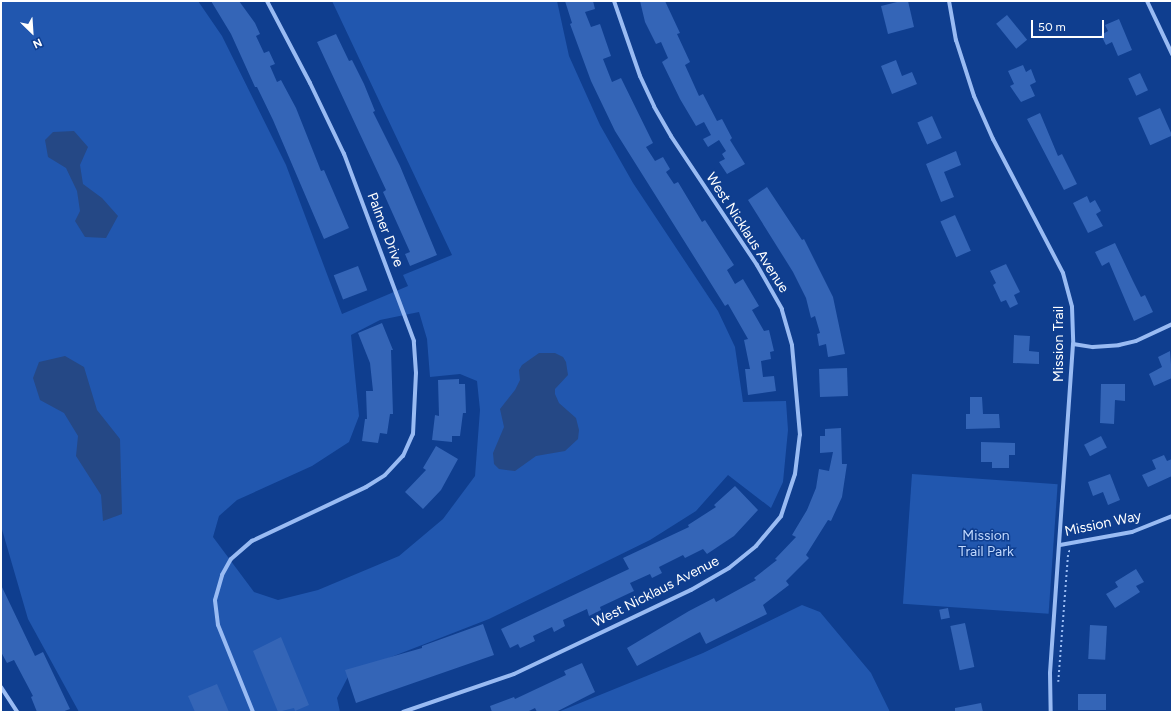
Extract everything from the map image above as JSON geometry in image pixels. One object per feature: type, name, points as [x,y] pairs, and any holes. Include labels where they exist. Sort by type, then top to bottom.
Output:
[{"type":"street","name":"Palmer Drive","points":[[253,712],[216,617],[216,592],[226,567],[238,552],[252,541],[366,487],[385,475],[403,456],[413,434],[416,373],[414,341],[344,154],[307,76],[267,1]]},
{"type":"street","name":"West Nicklaus Avenue","points":[[403,712],[514,674],[691,590],[729,568],[756,546],[781,516],[795,474],[800,434],[792,345],[782,310],[758,265],[672,136],[654,106],[640,76],[614,1]]},
{"type":"street","name":"Mission Trail","points":[[948,1],[956,40],[974,96],[993,139],[1063,273],[1072,307],[1073,344],[1050,673],[1051,712]]},
{"type":"street","points":[[1147,1],[1172,54]]},
{"type":"street","points":[[1073,344],[1093,347],[1119,345],[1136,341],[1172,324]]},
{"type":"street","name":"Mission Way","points":[[1060,545],[1132,532],[1172,516]]},
{"type":"street","points":[[1,687],[17,712]]},
{"type":"path","points":[[1058,687],[1068,552],[1073,549]]},
{"type":"green space","points":[[4,1],[198,1],[222,36],[286,165],[342,314],[408,286],[403,275],[452,255],[332,1],[557,1],[569,56],[600,125],[633,183],[718,311],[735,347],[743,402],[786,401],[788,430],[783,482],[771,508],[728,475],[696,511],[650,540],[489,619],[350,673],[337,698],[340,712],[79,712],[28,619],[1,526],[1,3]],"holes":[[[419,312],[427,339],[430,377],[460,374],[477,381],[480,410],[475,476],[443,519],[399,556],[318,590],[278,600],[254,592],[213,537],[219,516],[237,500],[312,466],[349,442],[359,416],[351,335],[380,320]]]},
{"type":"green space","name":"Mission Trail Park","points":[[912,474],[1058,484],[1049,614],[903,604]]},
{"type":"green space","points":[[802,605],[820,612],[871,673],[890,712],[558,712],[703,653]]},
{"type":"shaded area","points":[[74,131],[88,147],[80,165],[83,184],[102,198],[118,216],[106,238],[85,237],[75,221],[80,211],[77,191],[66,168],[48,157],[45,140],[53,132]]},
{"type":"shaded area","points":[[539,353],[555,353],[563,357],[566,362],[568,375],[555,389],[555,394],[559,403],[576,418],[579,430],[578,439],[565,451],[536,456],[515,471],[499,469],[494,464],[493,453],[504,427],[500,409],[515,390],[520,380],[519,370],[522,365]]},
{"type":"shaded area","points":[[65,356],[84,367],[97,410],[120,439],[122,514],[103,521],[101,495],[76,456],[78,436],[64,413],[40,400],[33,378],[39,362]]},
{"type":"building","points":[[211,1],[239,1],[255,23],[260,34],[256,36],[264,53],[269,51],[275,64],[270,66],[277,82],[281,80],[296,108],[321,171],[324,170],[349,228],[324,239],[273,120],[257,87],[255,87],[231,34]]},
{"type":"building","points":[[565,1],[593,1],[595,9],[585,12],[591,27],[600,24],[611,56],[603,59],[612,82],[621,78],[653,143],[646,147],[655,161],[663,157],[670,169],[666,172],[674,184],[678,182],[702,222],[705,220],[734,265],[727,270],[735,284],[743,279],[759,306],[752,310],[764,331],[769,330],[774,351],[770,352],[771,359],[761,361],[763,377],[774,376],[776,391],[748,395],[745,369],[750,369],[744,340],[748,339],[728,304],[725,306],[615,131],[591,81],[570,24],[572,23]]},
{"type":"building","points":[[640,1],[665,1],[680,33],[677,34],[690,62],[685,65],[699,96],[703,94],[717,121],[722,119],[732,138],[730,140],[745,164],[727,174],[719,162],[725,159],[722,154],[726,151],[719,140],[708,147],[703,139],[711,135],[704,122],[696,126],[680,99],[662,62],[668,58],[661,42],[656,44],[645,22]]},
{"type":"building","points":[[901,1],[908,1],[914,27],[888,34],[881,6]]},
{"type":"building","points":[[1007,15],[1027,40],[1016,49],[996,24]]},
{"type":"building","points":[[1119,19],[1132,50],[1118,56],[1112,42],[1106,45],[1101,35],[1108,31],[1105,25]]},
{"type":"building","points":[[336,34],[349,61],[352,60],[364,84],[375,111],[373,112],[400,166],[437,255],[410,266],[405,254],[410,252],[383,192],[386,190],[317,42]]},
{"type":"building","points":[[896,60],[902,76],[912,72],[917,84],[892,94],[881,66]]},
{"type":"building","points":[[1023,65],[1026,72],[1031,69],[1036,82],[1030,85],[1035,96],[1021,102],[1010,86],[1014,84],[1008,71]]},
{"type":"building","points":[[1140,73],[1148,90],[1136,96],[1128,78]]},
{"type":"building","points":[[1160,108],[1172,135],[1150,145],[1138,118]]},
{"type":"building","points":[[1040,113],[1058,156],[1062,154],[1077,184],[1064,190],[1027,119]]},
{"type":"building","points":[[932,116],[942,138],[927,144],[917,123]]},
{"type":"building","points":[[956,151],[961,165],[944,172],[954,197],[941,202],[926,164]]},
{"type":"building","points":[[767,187],[802,240],[804,239],[833,297],[845,354],[828,357],[826,344],[819,346],[817,334],[820,333],[815,316],[811,318],[806,298],[793,272],[748,200]]},
{"type":"building","points":[[1087,196],[1090,203],[1095,200],[1101,211],[1096,214],[1103,226],[1088,233],[1073,203]]},
{"type":"building","points":[[955,215],[971,251],[956,257],[940,222]]},
{"type":"building","points":[[1115,243],[1141,297],[1145,295],[1153,312],[1134,321],[1109,262],[1102,266],[1095,252]]},
{"type":"building","points":[[1006,264],[1020,292],[1014,295],[1018,304],[1010,308],[1006,300],[1001,302],[993,285],[996,283],[990,271]]},
{"type":"building","points":[[358,266],[367,290],[343,300],[334,275]]},
{"type":"building","points":[[382,323],[393,350],[391,350],[393,414],[390,414],[387,434],[380,433],[378,443],[362,441],[365,419],[367,419],[366,391],[373,391],[370,363],[358,333]]},
{"type":"building","points":[[1014,335],[1030,336],[1029,351],[1039,352],[1039,364],[1013,363]]},
{"type":"building","points":[[1170,351],[1172,378],[1154,386],[1149,374],[1162,367],[1158,357]]},
{"type":"building","points":[[847,368],[848,396],[820,397],[819,369]]},
{"type":"building","points":[[459,379],[459,384],[465,384],[466,413],[463,413],[460,436],[452,436],[452,442],[432,440],[435,415],[439,416],[438,380]]},
{"type":"building","points":[[1101,384],[1125,384],[1125,401],[1115,400],[1114,424],[1100,423]]},
{"type":"building","points":[[970,397],[982,397],[983,414],[999,414],[1000,428],[966,429],[966,414],[970,414]]},
{"type":"building","points":[[841,428],[842,464],[847,464],[842,497],[831,521],[828,520],[806,555],[809,558],[786,581],[789,585],[763,605],[767,614],[706,644],[700,632],[637,666],[627,648],[689,611],[714,598],[716,602],[756,580],[754,578],[777,560],[775,559],[796,537],[792,535],[807,510],[816,488],[819,469],[829,471],[833,452],[820,453],[820,436],[825,436],[825,429]]},
{"type":"building","points":[[1101,436],[1107,448],[1090,456],[1084,445]]},
{"type":"building","points":[[981,442],[1015,443],[1015,455],[1009,455],[1009,468],[992,468],[992,462],[981,462]]},
{"type":"building","points":[[436,446],[458,459],[441,490],[423,509],[405,492],[426,470],[423,468]]},
{"type":"building","points":[[1164,455],[1167,461],[1172,459],[1172,476],[1148,487],[1142,475],[1156,469],[1152,460]]},
{"type":"building","points":[[1110,474],[1120,500],[1108,505],[1103,492],[1093,496],[1088,482]]},
{"type":"building","points":[[735,486],[758,510],[734,536],[707,554],[703,549],[685,558],[683,555],[659,567],[662,573],[652,578],[650,574],[630,583],[634,591],[600,607],[601,610],[589,616],[587,609],[563,620],[565,626],[554,632],[552,627],[533,636],[535,641],[520,648],[518,644],[510,648],[501,629],[629,569],[623,558],[689,527],[688,525],[716,507],[714,505]]},
{"type":"building","points":[[1136,569],[1144,582],[1136,586],[1140,592],[1115,608],[1106,594],[1118,587],[1115,582]]},
{"type":"building","points":[[1,585],[35,656],[43,652],[70,709],[62,712],[37,712],[31,697],[33,696],[14,660],[7,663],[1,652]]},
{"type":"building","points":[[948,608],[950,618],[941,620],[939,610]]},
{"type":"building","points":[[965,623],[974,667],[960,670],[950,626]]},
{"type":"building","points":[[483,624],[494,655],[356,703],[345,670],[422,648],[422,646]]},
{"type":"building","points":[[1090,625],[1107,626],[1105,660],[1088,659]]},
{"type":"building","points":[[281,637],[309,705],[295,711],[294,708],[278,712],[253,651]]},
{"type":"building","points":[[582,663],[595,692],[556,712],[537,712],[535,708],[527,712],[492,712],[490,706],[514,697],[515,699],[566,675],[564,671]]},
{"type":"building","points":[[217,684],[229,712],[195,712],[188,696]]},
{"type":"building","points":[[1078,694],[1106,694],[1106,710],[1078,710]]},
{"type":"building","points":[[981,703],[983,712],[955,712],[955,708]]}]
